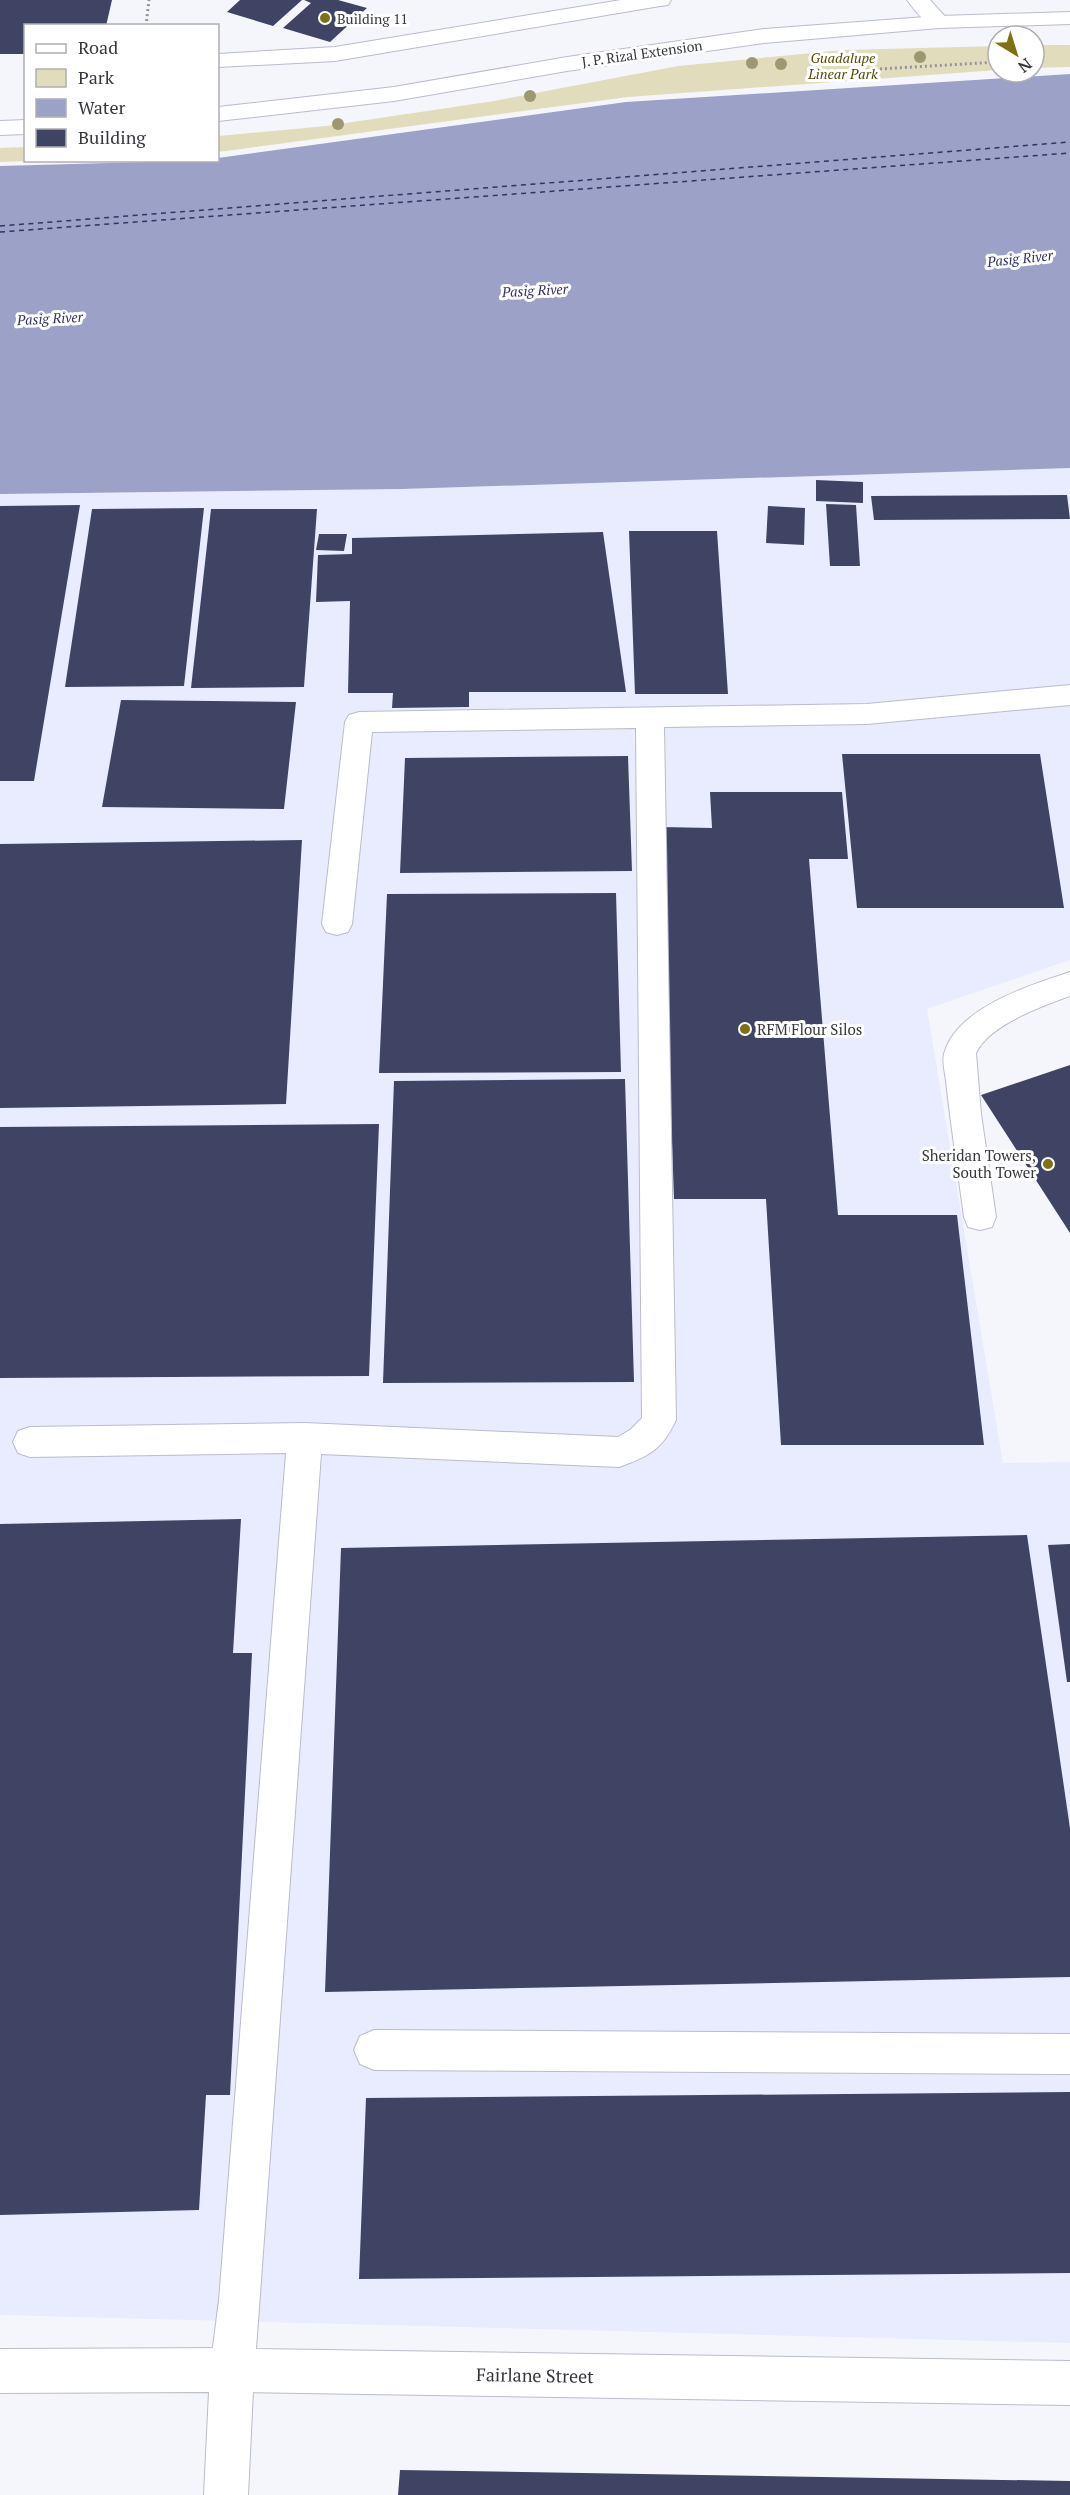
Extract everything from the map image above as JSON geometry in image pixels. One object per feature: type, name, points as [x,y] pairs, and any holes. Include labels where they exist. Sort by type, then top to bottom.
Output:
[{"type":"main road","points":[[219,61],[335,54],[660,0]]},
{"type":"main road","points":[[918,0],[939,22]]},
{"type":"main road","name":"J. P. Rizal Extension","points":[[219,114],[394,94],[567,64],[764,36],[939,22],[1070,18]]},
{"type":"main road","points":[[0,128],[24,127]]},
{"type":"main road","points":[[338,924],[359,722],[867,714],[1070,695]]},
{"type":"main road","points":[[30,1442],[305,1438],[619,1452],[638,1446],[651,1435],[659,1420],[650,718]]},
{"type":"main road","points":[[980,1217],[960,1053],[970,1036],[995,1017],[1028,998],[1070,984]]},
{"type":"main road","points":[[226,2495],[232,2370],[240,2300],[305,1438]]},
{"type":"main road","points":[[375,2050],[1070,2054]]},
{"type":"main road","name":"Fairlane Street","points":[[0,2371],[232,2370],[1070,2383]]},
{"type":"path","points":[[146,24],[149,0]]},
{"type":"shaded area","points":[[1070,468],[1070,960],[927,1009],[1003,1463],[1070,1462],[1070,2343],[0,2315],[0,494],[402,489]]},
{"type":"green space","points":[[1046,45],[1070,45],[1070,67],[1046,68]]},
{"type":"green space","name":"Guadalupe Linear Park","points":[[986,46],[986,71],[628,97],[219,152],[219,136],[326,126],[494,101],[678,66],[843,50]]},
{"type":"green space","points":[[24,147],[24,161],[0,162],[0,148]]},
{"type":"water","name":"Pasig River","points":[[1070,74],[1070,468],[402,489],[0,494],[0,166],[219,162],[219,158],[626,102],[986,79],[986,84],[1046,84],[1046,76]]},
{"type":"building","points":[[0,0],[112,0],[106,24],[24,24],[24,54],[0,54]]},
{"type":"building","name":"Building 11","points":[[240,0],[302,0],[273,26],[227,12]]},
{"type":"building","name":"Building 11","points":[[304,0],[338,0],[367,8],[330,42],[283,28],[311,3]]},
{"type":"building","points":[[816,480],[863,482],[863,503],[816,501]]},
{"type":"building","points":[[1067,495],[1070,519],[874,520],[871,496]]},
{"type":"building","points":[[826,504],[856,505],[860,566],[830,566]]},
{"type":"building","points":[[80,505],[34,781],[0,781],[0,506]]},
{"type":"building","points":[[768,506],[805,508],[804,545],[766,543]]},
{"type":"building","points":[[204,508],[184,686],[65,687],[92,509]]},
{"type":"building","points":[[211,509],[317,509],[304,687],[191,688]]},
{"type":"building","points":[[629,531],[717,531],[728,694],[635,694]]},
{"type":"building","points":[[603,532],[626,692],[469,692],[469,707],[392,708],[393,693],[348,693],[350,601],[316,602],[318,555],[352,554],[352,538]]},
{"type":"building","points":[[319,534],[347,534],[344,551],[316,550]]},
{"type":"building","points":[[121,700],[296,702],[284,809],[102,807]]},
{"type":"building","points":[[842,754],[1040,754],[1064,908],[857,908]]},
{"type":"building","points":[[628,756],[632,871],[400,873],[405,758]]},
{"type":"building","name":"RFM Flour Silos","points":[[710,792],[842,792],[848,859],[809,859],[838,1215],[957,1215],[984,1445],[781,1445],[766,1199],[674,1199],[661,827],[712,828]]},
{"type":"building","points":[[302,840],[286,1104],[0,1108],[0,844]]},
{"type":"building","points":[[616,893],[621,1072],[379,1073],[387,894]]},
{"type":"building","name":"Sheridan Towers, South Tower","points":[[1070,1065],[1070,1233],[981,1095]]},
{"type":"building","points":[[625,1079],[634,1382],[383,1383],[394,1081]]},
{"type":"building","points":[[379,1124],[369,1376],[0,1378],[0,1127]]},
{"type":"building","points":[[241,1519],[233,1653],[252,1653],[230,2095],[206,2095],[199,2210],[0,2215],[0,1524]]},
{"type":"building","points":[[1027,1535],[1070,1828],[1070,1977],[325,1992],[341,1548]]},
{"type":"building","points":[[1070,1544],[1070,1682],[1067,1682],[1048,1545]]},
{"type":"building","points":[[1070,2092],[1070,2273],[359,2279],[366,2098]]},
{"type":"building","points":[[400,2470],[1070,2481],[1070,2495],[398,2495]]},
{"type":"ferry route","points":[[0,226],[1070,142]]},
{"type":"ferry route","points":[[0,232],[1070,153]]},
{"type":"place","name":"Building 11","points":[[325,18]]},
{"type":"place","name":"RFM Flour Silos","points":[[745,1029]]},
{"type":"place","name":"Sheridan Towers, South Tower","points":[[1048,1164]]}]
